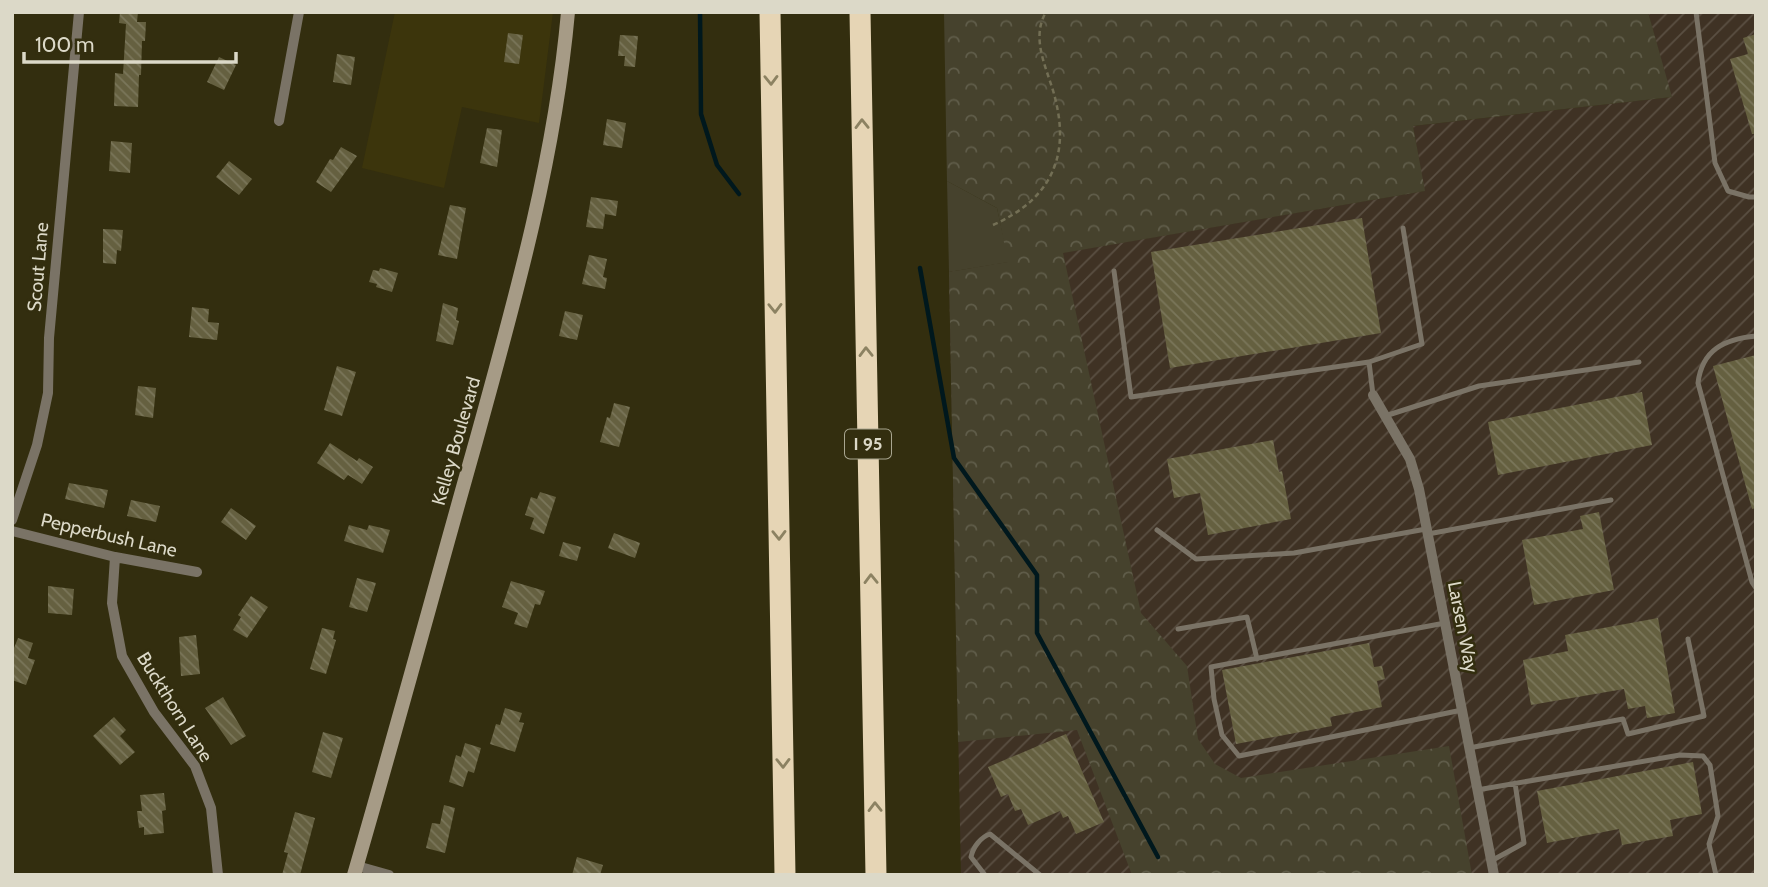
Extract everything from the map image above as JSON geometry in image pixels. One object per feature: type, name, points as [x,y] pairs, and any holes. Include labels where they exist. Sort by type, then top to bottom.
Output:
[{"type":"highway","points":[[770,12],[785,875]]},
{"type":"highway","name":"I 95","points":[[860,12],[876,875]]},
{"type":"main road","name":"Kelley Boulevard","points":[[356,870],[512,307],[554,118],[568,12]]},
{"type":"street","name":"Scout Lane","points":[[12,520],[37,445],[48,393],[49,348],[79,12]]},
{"type":"street","points":[[279,121],[299,12]]},
{"type":"street","name":"Larsen Way","points":[[1373,395],[1410,459],[1427,532],[1494,875]]},
{"type":"street","name":"Pepperbush Lane","points":[[12,531],[115,557],[197,572]]},
{"type":"street","name":"Buckthorn Lane","points":[[115,557],[112,603],[122,656],[154,712],[195,766],[211,808],[218,875]]},
{"type":"street","points":[[356,870],[389,875]]},
{"type":"lane","points":[[1696,12],[1715,163],[1728,191],[1756,197]]},
{"type":"lane","points":[[1114,271],[1131,397],[1369,362],[1422,344],[1403,228]]},
{"type":"lane","points":[[1756,336],[1721,345],[1712,351],[1700,369],[1699,383],[1752,582],[1756,587]]},
{"type":"lane","points":[[1369,362],[1373,395]]},
{"type":"lane","points":[[1385,416],[1479,386],[1639,362]]},
{"type":"lane","points":[[1157,530],[1196,559],[1294,553],[1611,500]]},
{"type":"lane","points":[[1178,629],[1247,617],[1257,659]]},
{"type":"lane","points":[[1445,623],[1212,667],[1214,699],[1222,735],[1239,755],[1462,710]]},
{"type":"lane","points":[[1469,748],[1623,719],[1628,734],[1704,716],[1688,639]]},
{"type":"lane","points":[[1478,790],[1680,755],[1703,756],[1710,765],[1718,816],[1709,844],[1716,875]]},
{"type":"lane","points":[[1491,861],[1524,843],[1515,783]]},
{"type":"lane","points":[[985,875],[971,857],[972,850],[984,836],[990,834],[1040,875]]},
{"type":"path","points":[[993,225],[1012,216],[1042,191],[1054,171],[1060,127],[1056,102],[1039,47],[1039,33],[1045,12]]},
{"type":"shaded area","points":[[395,12],[553,12],[539,123],[462,107],[444,188],[362,168]]},
{"type":"shaded area","points":[[1648,12],[1756,12],[1756,875],[961,875],[949,272],[1424,191],[1413,126],[1671,97]]},
{"type":"green space","points":[[944,12],[1648,12],[1672,97],[1413,126],[1425,191],[1063,253],[1141,613],[1187,666],[1198,739],[1215,764],[1241,778],[1449,746],[1472,875],[1132,875],[1077,730],[958,742],[949,272],[1008,262],[997,208],[947,181]]},
{"type":"green space","points":[[947,181],[997,208],[1009,262],[949,272]]},
{"type":"building","points":[[120,12],[138,12],[137,22],[146,22],[145,41],[142,41],[138,107],[114,106],[115,73],[123,74],[126,24],[119,23]]},
{"type":"building","points":[[508,33],[523,35],[519,64],[504,62]]},
{"type":"building","points":[[1756,34],[1756,134],[1752,134],[1730,59],[1748,54],[1743,38]]},
{"type":"building","points":[[620,35],[638,36],[635,67],[624,66],[625,56],[618,56]]},
{"type":"building","points":[[337,54],[355,57],[351,85],[333,82]]},
{"type":"building","points":[[219,57],[236,65],[224,90],[207,82]]},
{"type":"building","points":[[607,119],[626,123],[622,148],[603,145]]},
{"type":"building","points":[[487,128],[502,130],[497,167],[480,163]]},
{"type":"building","points":[[111,141],[132,143],[130,173],[109,171]]},
{"type":"building","points":[[341,147],[357,156],[331,192],[316,182]]},
{"type":"building","points":[[229,161],[252,179],[239,195],[216,177]]},
{"type":"building","points":[[591,197],[618,201],[616,216],[605,214],[603,229],[586,227]]},
{"type":"building","points":[[450,205],[466,208],[457,259],[438,255]]},
{"type":"building","points":[[1362,218],[1381,333],[1170,368],[1151,252]]},
{"type":"building","points":[[103,229],[123,230],[121,251],[117,250],[116,264],[103,263]]},
{"type":"building","points":[[589,255],[607,259],[603,277],[607,278],[605,289],[582,284]]},
{"type":"building","points":[[380,268],[398,273],[392,292],[369,282],[373,270],[379,271]]},
{"type":"building","points":[[443,303],[458,308],[456,320],[459,321],[453,345],[436,341]]},
{"type":"building","points":[[192,307],[209,309],[208,322],[219,323],[217,340],[189,337]]},
{"type":"building","points":[[565,311],[583,315],[577,340],[559,336]]},
{"type":"building","points":[[1756,355],[1756,508],[1752,509],[1713,366]]},
{"type":"building","points":[[337,366],[356,372],[342,416],[324,410]]},
{"type":"building","points":[[138,386],[156,388],[153,418],[135,415]]},
{"type":"building","points":[[1642,392],[1652,445],[1498,475],[1488,422]]},
{"type":"building","points":[[614,403],[630,407],[619,447],[600,442]]},
{"type":"building","points":[[1273,440],[1291,519],[1208,535],[1200,493],[1174,498],[1167,459]]},
{"type":"building","points":[[330,443],[357,461],[359,458],[373,467],[362,484],[348,475],[344,480],[317,463]]},
{"type":"building","points":[[69,483],[108,490],[104,508],[65,499]]},
{"type":"building","points":[[540,492],[556,497],[544,534],[530,529],[534,518],[525,515],[531,497],[537,499]]},
{"type":"building","points":[[131,500],[160,506],[156,522],[127,516]]},
{"type":"building","points":[[231,508],[256,526],[246,540],[221,522]]},
{"type":"building","points":[[1599,512],[1614,590],[1534,605],[1522,540],[1583,529],[1580,516]]},
{"type":"building","points":[[349,525],[367,530],[369,525],[390,530],[383,553],[344,541]]},
{"type":"building","points":[[614,533],[640,543],[635,558],[608,548]]},
{"type":"building","points":[[563,542],[581,547],[577,561],[559,556]]},
{"type":"building","points":[[357,578],[376,583],[367,612],[349,607]]},
{"type":"building","points":[[511,581],[545,591],[540,605],[535,604],[527,628],[514,624],[518,613],[502,607]]},
{"type":"building","points":[[48,586],[74,589],[72,615],[48,613]]},
{"type":"building","points":[[251,596],[268,607],[247,638],[233,630],[241,617],[238,615]]},
{"type":"building","points":[[1658,618],[1675,713],[1647,718],[1645,706],[1628,709],[1624,689],[1531,705],[1523,660],[1568,651],[1565,635]]},
{"type":"building","points":[[322,628],[335,631],[333,639],[336,640],[326,674],[310,669]]},
{"type":"building","points":[[196,635],[200,674],[181,676],[179,637]]},
{"type":"building","points":[[18,638],[33,643],[28,658],[35,660],[26,685],[12,680],[12,653]]},
{"type":"building","points":[[1369,643],[1374,667],[1382,666],[1385,679],[1377,681],[1382,707],[1330,717],[1332,726],[1236,744],[1222,670]]},
{"type":"building","points":[[223,697],[246,736],[231,745],[205,708]]},
{"type":"building","points":[[505,708],[522,713],[519,722],[524,723],[515,752],[490,744],[496,724],[500,725]]},
{"type":"building","points":[[114,717],[126,730],[120,736],[135,752],[120,765],[93,736]]},
{"type":"building","points":[[323,732],[343,738],[331,778],[312,772]]},
{"type":"building","points":[[1066,734],[1104,822],[1076,834],[1068,816],[1063,818],[1060,811],[1028,825],[1021,809],[1015,811],[1008,794],[1001,797],[988,767]]},
{"type":"building","points":[[465,743],[481,748],[474,773],[468,771],[463,787],[449,782],[456,755],[461,757]]},
{"type":"building","points":[[1693,762],[1702,814],[1670,820],[1673,836],[1622,845],[1619,829],[1547,843],[1537,791]]},
{"type":"building","points":[[164,793],[164,833],[144,835],[144,827],[139,828],[137,811],[142,811],[140,795]]},
{"type":"building","points":[[444,805],[455,808],[445,853],[426,848],[432,823],[440,824]]},
{"type":"building","points":[[295,812],[315,818],[300,875],[282,875],[288,853],[284,852]]},
{"type":"building","points":[[577,857],[603,865],[600,875],[572,875]]},
{"type":"waterway","points":[[700,12],[701,114],[717,165],[739,194]]},
{"type":"waterway","points":[[920,268],[954,458],[1037,575],[1037,633],[1158,857]]}]
